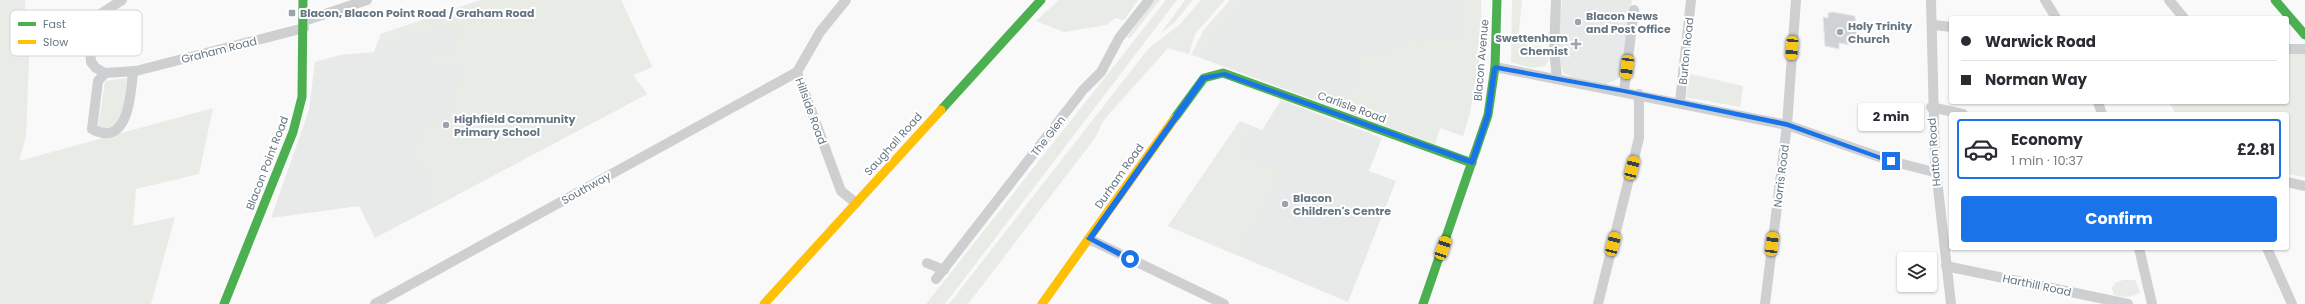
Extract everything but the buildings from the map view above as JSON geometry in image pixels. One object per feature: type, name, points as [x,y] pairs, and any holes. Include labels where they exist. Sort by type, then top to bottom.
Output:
[{"type":"street","points":[[107,10],[122,0]]},
{"type":"street","name":"Blacon Point Road","points":[[224,304],[293,132],[302,97],[304,24],[303,0]]},
{"type":"street","name":"Graham Road","points":[[105,73],[133,71],[304,24],[367,0]]},
{"type":"street","name":"Hillside Road","points":[[846,0],[820,32],[797,72],[840,191],[856,203]]},
{"type":"street","name":"Saughall Road","points":[[764,304],[1040,0]]},
{"type":"street","name":"The Glen","points":[[936,280],[1083,90],[1101,72],[1118,38],[1148,0]]},
{"type":"street","name":"Blacon Avenue","points":[[1423,304],[1488,115],[1495,68],[1497,0]]},
{"type":"street","points":[[1556,0],[1554,50],[1557,79]]},
{"type":"street","name":"Burton Road","points":[[1680,102],[1691,0]]},
{"type":"street","name":"Norris Road","points":[[1765,304],[1787,125],[1796,0]]},
{"type":"street","name":"Hatton Road","points":[[1931,0],[1934,25],[1931,107],[1934,172],[1951,304]]},
{"type":"street","points":[[2045,0],[2055,16]]},
{"type":"street","points":[[2169,0],[2182,16]]},
{"type":"street","points":[[2275,0],[2289,16]]},
{"type":"street","points":[[1624,91],[1634,10]]},
{"type":"street","points":[[2289,16],[2305,35]]},
{"type":"street","points":[[1934,25],[1949,27]]},
{"type":"street","points":[[2289,49],[2305,49]]},
{"type":"street","points":[[91,56],[91,62],[96,68],[105,73],[98,80],[92,129],[96,132],[104,133],[118,128],[126,119],[133,71]]},
{"type":"street","points":[[1495,68],[1640,94],[1787,125],[1891,161],[1934,172]]},
{"type":"street","name":"Southway","points":[[374,304],[797,72]]},
{"type":"street","name":"Carlisle Road","points":[[1223,73],[1472,163]]},
{"type":"street","name":"Durham Road","points":[[1042,304],[1204,78],[1223,73]]},
{"type":"street","points":[[1598,304],[1639,138],[1640,94]]},
{"type":"street","points":[[1931,107],[1954,112]]},
{"type":"street","points":[[2289,182],[2305,186]]},
{"type":"street","points":[[1090,239],[1224,304]]},
{"type":"street","points":[[2139,250],[2152,304]]},
{"type":"street","points":[[2268,250],[2292,304]]},
{"type":"street","points":[[927,263],[944,270]]},
{"type":"street","name":"Harthill Road","points":[[1946,266],[2128,304]]},
{"type":"shaded area","points":[[0,0],[25,0],[25,10],[10,10],[10,56],[29,56],[26,136],[19,161],[213,108],[199,174],[136,189],[133,226],[175,217],[151,304],[0,304]]},
{"type":"shaded area","name":"Highfield Community Primary School","points":[[481,0],[621,0],[652,67],[633,75],[647,94],[375,238],[359,206],[271,218],[309,110],[315,62],[340,55],[374,52],[381,34]]},
{"type":"shaded area","points":[[481,0],[621,0],[652,67],[633,75],[647,94],[425,212],[433,173],[421,177],[399,179],[401,174],[418,173],[422,161],[399,163],[401,158],[413,157],[421,131],[429,122],[447,120],[463,67],[422,70],[429,52],[453,50],[460,29],[402,33],[399,42],[392,42],[388,48],[380,48],[379,51],[374,52],[381,34]]},
{"type":"shaded area","points":[[1059,0],[1138,0],[1124,20],[1115,18],[1107,25],[1064,32],[1036,21]]},
{"type":"shaded area","points":[[1155,0],[1160,0],[1130,38],[1127,37]]},
{"type":"shaded area","points":[[1166,0],[1177,0],[945,304],[926,304]]},
{"type":"shaded area","points":[[1185,0],[1193,0],[1174,23],[1161,33]]},
{"type":"shaded area","points":[[1201,0],[1225,0],[1195,34],[1189,54],[1168,48],[1103,121],[1095,138],[968,304],[949,304],[1148,49],[1179,25]]},
{"type":"shaded area","points":[[1230,0],[1241,0],[1195,56],[1191,55],[1203,31]]},
{"type":"shaded area","points":[[1241,0],[1481,0],[1480,56],[1470,112],[1463,136],[1440,128],[1435,144],[1195,56]]},
{"type":"shaded area","points":[[1449,0],[1481,0],[1480,35],[1474,85],[1463,136],[1440,128],[1435,144],[1338,108],[1359,81],[1354,65],[1358,56],[1382,52],[1411,39],[1419,43],[1428,36],[1458,41],[1461,4]]},
{"type":"shaded area","points":[[1512,0],[1522,0],[1518,43],[1544,47],[1548,50],[1549,60],[1545,66],[1531,68],[1511,62]]},
{"type":"shaded area","points":[[1562,0],[1632,0],[1622,75],[1616,80],[1606,84],[1572,77],[1564,73],[1560,66],[1557,42]]},
{"type":"shaded area","points":[[2289,52],[2305,53],[2305,177],[2289,174],[2289,112],[2175,112],[2170,104],[2289,104]]},
{"type":"shaded area","points":[[1690,74],[1743,86],[1740,107],[1686,97]]},
{"type":"shaded area","points":[[127,78],[123,113],[120,120],[115,125],[108,128],[98,127],[105,81]]},
{"type":"shaded area","name":"Blacon Children's Centre","points":[[1281,100],[1382,138],[1369,171],[1396,181],[1348,302],[1168,226],[1240,121],[1262,130]]},
{"type":"shaded area","points":[[1240,121],[1254,127],[1241,148],[1249,152],[1245,158],[1283,173],[1236,255],[1168,226]]},
{"type":"shaded area","points":[[2123,280],[2135,280],[2140,292],[2130,297],[2114,295],[2112,288],[2115,283]]},
{"type":"traffic: fast","points":[[224,304],[293,132],[302,97],[303,0]]},
{"type":"traffic: fast","points":[[941,110],[1041,0]]},
{"type":"traffic: fast","points":[[1423,304],[1488,115],[1495,67],[1497,0]]},
{"type":"traffic: fast","points":[[2275,0],[2289,16]]},
{"type":"traffic: fast","points":[[2289,16],[2305,35]]},
{"type":"traffic: fast","points":[[1174,119],[1204,78],[1223,73],[1472,163]]},
{"type":"traffic: slow","points":[[764,304],[941,110]]},
{"type":"traffic: slow","points":[[1042,304],[1174,119]]},
{"type":"place","name":"Blacon, Blacon Point Road / Graham Road","points":[[292,13]]},
{"type":"place","name":"Blacon News and Post Office","points":[[1578,22]]},
{"type":"place","name":"Holy Trinity Church","points":[[1840,32]]},
{"type":"place","name":"Swettenham Chemist","points":[[1576,44]]},
{"type":"place","name":"Highfield Community Primary School","points":[[446,125]]},
{"type":"place","name":"Blacon Children's Centre","points":[[1285,204]]},
{"type":"route","points":[[1130,259],[1090,239],[1204,78],[1223,73],[1472,163],[1488,115],[1495,68],[1624,91],[1787,125],[1891,161]]}]
